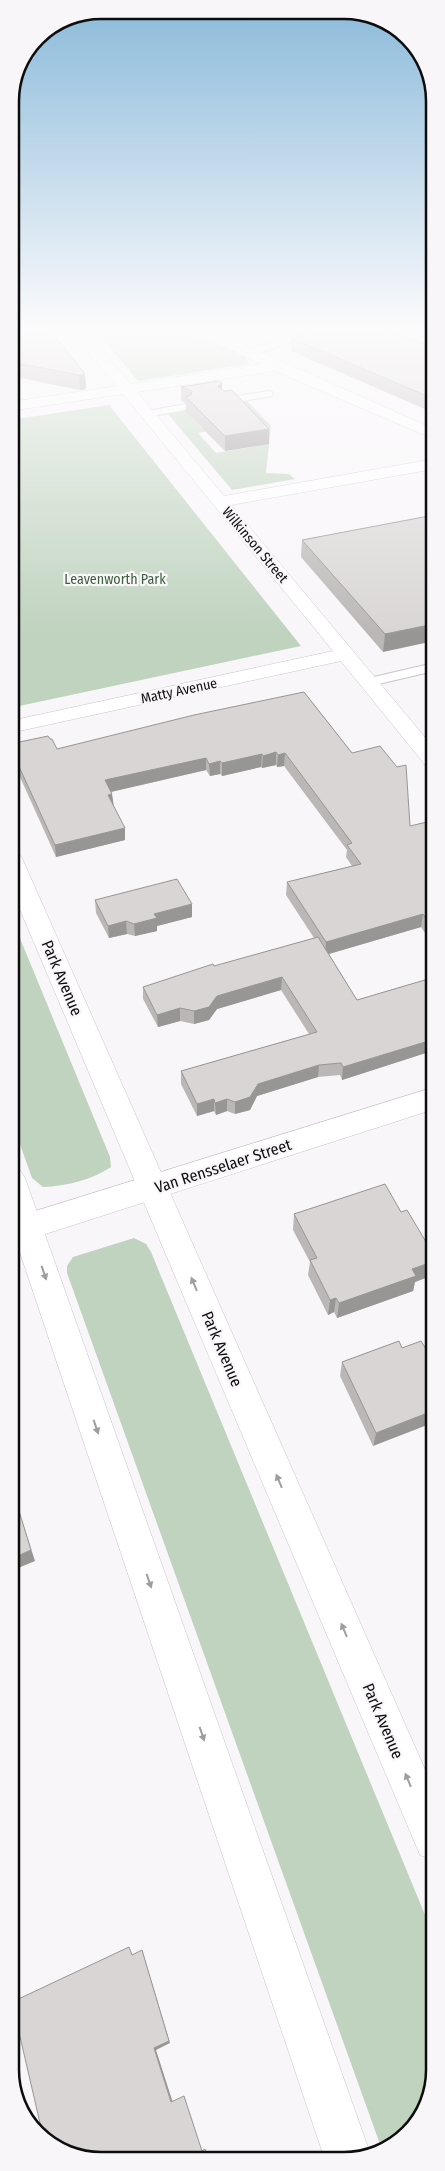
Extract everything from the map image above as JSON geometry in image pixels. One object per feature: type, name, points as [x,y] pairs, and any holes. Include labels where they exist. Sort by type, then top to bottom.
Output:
[{"type":"street","name":"Wilkinson Street","points":[[162,431],[426,751]]},
{"type":"street","points":[[220,502],[426,465]]},
{"type":"street","name":"Matty Avenue","points":[[19,726],[347,654]]},
{"type":"street","name":"Park Avenue","points":[[19,879],[426,1819]]},
{"type":"street","name":"Van Rensselaer Street","points":[[19,1230],[426,1101]]},
{"type":"street","points":[[19,1230],[346,2152]]},
{"type":"lane","points":[[370,682],[426,669]]},
{"type":"green space","name":"Leavenworth Park","points":[[19,431],[130,431],[301,646],[19,706]]},
{"type":"green space","points":[[183,431],[207,431],[198,433],[216,453],[263,445],[252,431],[270,431],[266,473],[289,474],[295,479],[232,490]]},
{"type":"green space","points":[[19,936],[110,1157],[111,1167],[104,1172],[70,1184],[43,1187],[32,1178],[19,1141]]},
{"type":"green space","points":[[134,1238],[146,1244],[151,1252],[426,1917],[426,2076],[423,2092],[415,2112],[406,2124],[380,2144],[67,1273],[67,1266],[73,1257]]},
{"type":"building","points":[[220,431],[254,431],[225,436]]},
{"type":"building","points":[[426,517],[426,626],[385,634],[302,540]]},
{"type":"building","points":[[304,692],[352,753],[380,746],[397,767],[406,765],[410,826],[426,822],[426,918],[423,914],[326,942],[287,882],[361,864],[347,845],[352,843],[285,753],[278,755],[276,752],[263,756],[262,754],[209,764],[206,758],[105,780],[112,794],[108,795],[125,828],[55,845],[19,767],[19,742],[48,736],[52,739],[57,749],[194,715]]},
{"type":"building","points":[[177,879],[192,904],[154,914],[157,918],[134,924],[126,921],[108,926],[95,900]]},
{"type":"building","points":[[318,937],[357,1000],[426,980],[426,1042],[343,1067],[341,1063],[319,1065],[258,1084],[250,1097],[235,1102],[227,1099],[215,1103],[214,1099],[197,1104],[181,1071],[317,1032],[282,977],[217,996],[209,1007],[194,1011],[180,1008],[157,1015],[143,987],[213,964],[214,966]]},
{"type":"building","points":[[385,1184],[401,1212],[407,1210],[426,1242],[426,1264],[412,1269],[416,1276],[339,1303],[336,1298],[330,1300],[310,1260],[317,1258],[294,1214]]},
{"type":"building","points":[[399,1341],[402,1348],[421,1341],[426,1349],[426,1414],[376,1433],[342,1362]]},
{"type":"building","points":[[19,1511],[31,1550],[19,1555]]},
{"type":"building","points":[[129,1947],[132,1955],[142,1950],[169,2041],[154,2048],[171,2102],[184,2096],[202,2151],[205,2149],[206,2152],[84,2151],[59,2141],[47,2132],[41,2126],[19,2032],[19,1999]]}]
